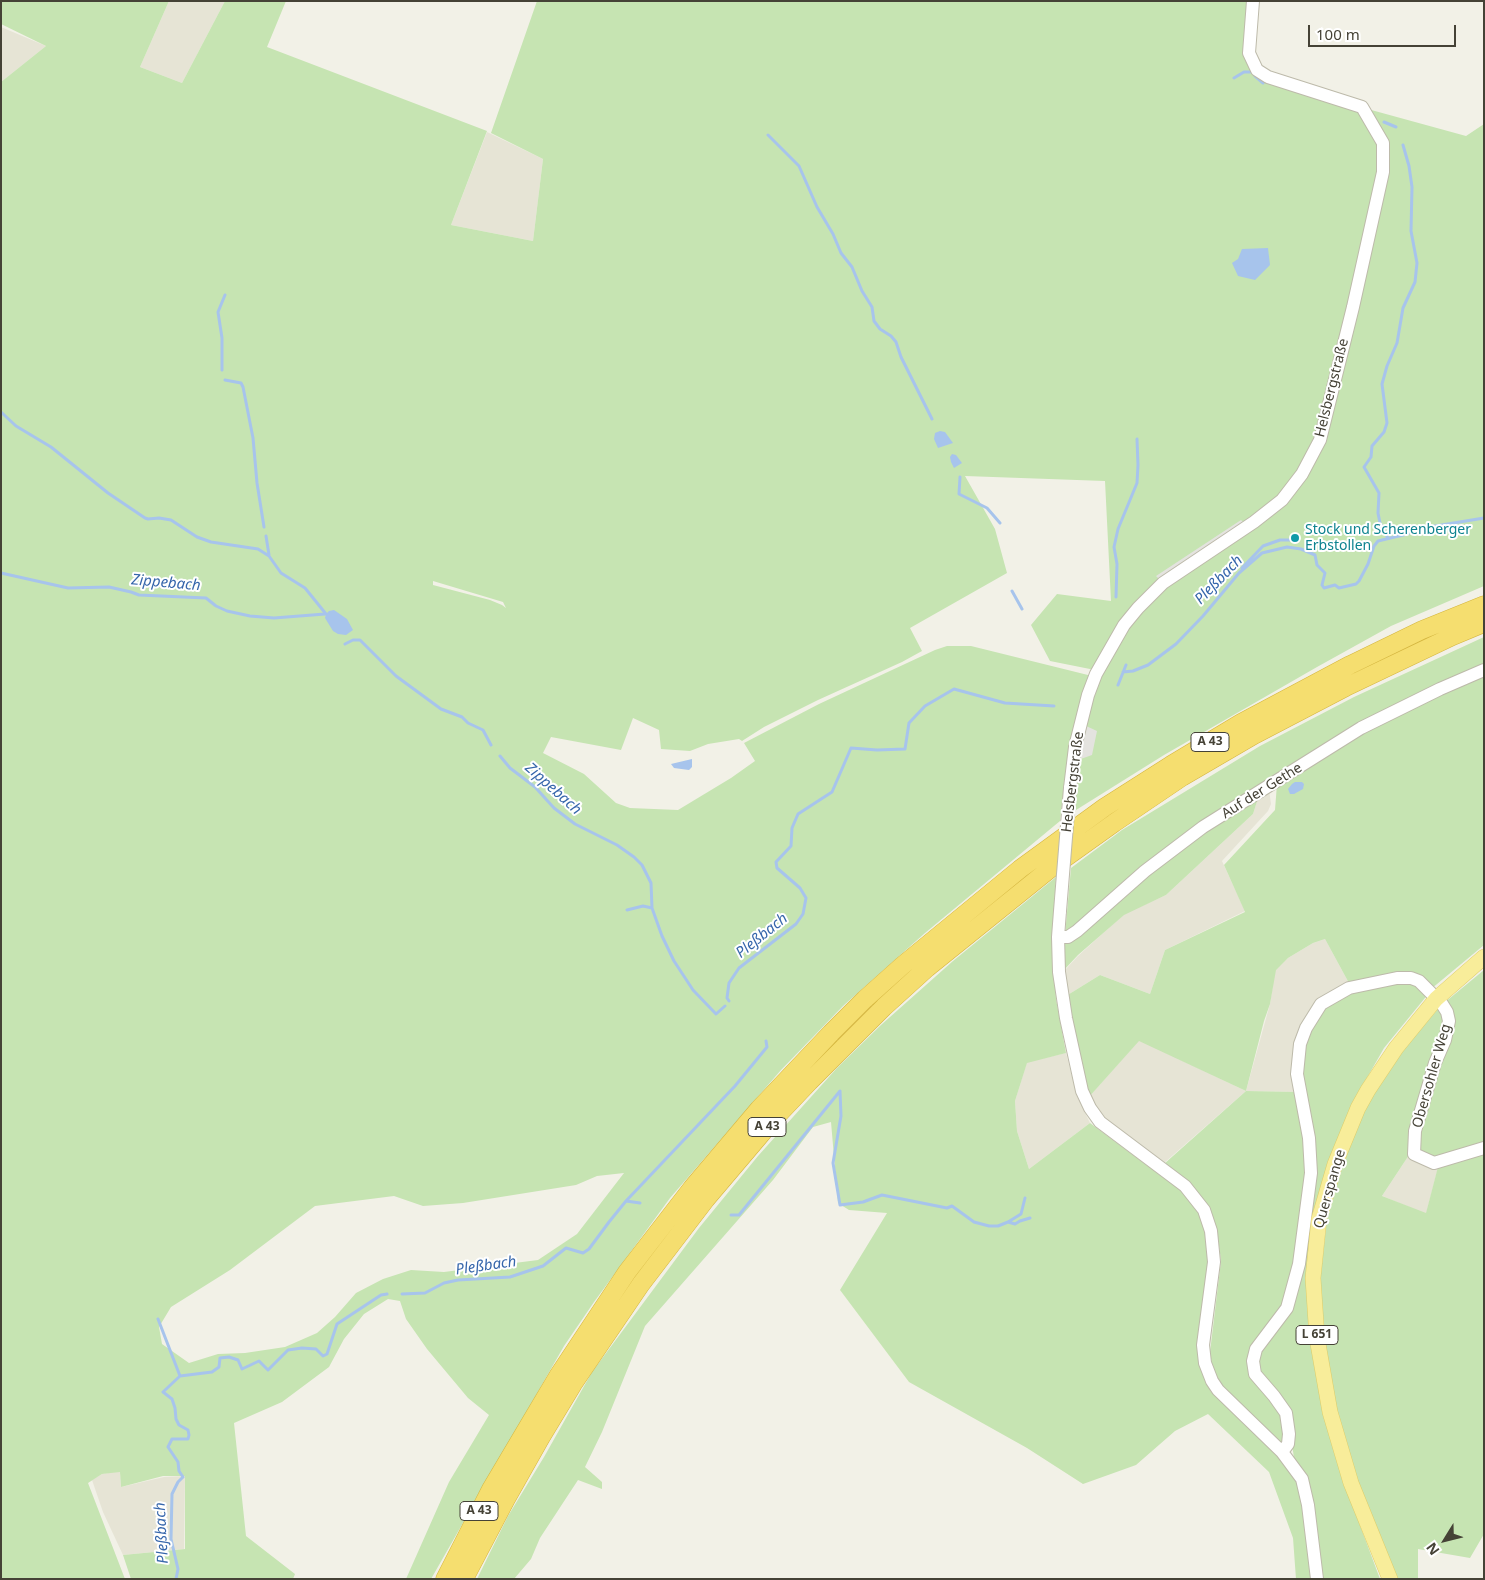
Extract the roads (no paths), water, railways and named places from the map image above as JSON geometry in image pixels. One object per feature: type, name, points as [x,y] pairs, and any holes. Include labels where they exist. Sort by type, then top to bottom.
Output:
[{"type":"highway","name":"A 43","points":[[445,1579],[491,1489],[535,1414],[627,1272],[692,1188],[759,1109],[830,1032],[865,999],[903,965],[1020,869],[1105,807],[1163,770],[1242,723],[1350,665],[1422,630],[1484,605]]},
{"type":"highway","name":"A 43","points":[[464,1579],[506,1499],[573,1384],[641,1284],[706,1199],[762,1133],[808,1082],[884,1007],[927,968],[1051,868],[1114,822],[1182,777],[1254,735],[1346,687],[1484,623]]},
{"type":"main road","name":"Querspange","points":[[1390,1579],[1351,1484],[1330,1412],[1317,1338],[1314,1268],[1319,1219],[1335,1164],[1358,1108],[1368,1090],[1396,1048],[1436,999],[1484,957]]},
{"type":"street","name":"Helsbergstraße","points":[[1253,1],[1249,53],[1256,70],[1268,77],[1362,107],[1383,142],[1383,172],[1353,307],[1320,440],[1302,474],[1275,506],[1163,583],[1124,625],[1096,674],[1088,695],[1075,747],[1058,937],[1059,972],[1077,1072],[1086,1100],[1100,1122],[1185,1186],[1204,1210],[1211,1231],[1214,1262],[1203,1345],[1205,1363],[1212,1381],[1218,1390],[1282,1452],[1302,1478],[1308,1505],[1317,1579]]},
{"type":"street","name":"Auf der Gethe","points":[[1058,937],[1068,937],[1145,871],[1204,827],[1361,728],[1484,670]]},
{"type":"street","name":"Obersohler Weg","points":[[1282,1452],[1288,1444],[1289,1434],[1286,1413],[1255,1374],[1252,1362],[1256,1349],[1287,1308],[1299,1264],[1311,1174],[1310,1138],[1297,1074],[1300,1044],[1306,1028],[1320,1004],[1349,988],[1397,978],[1419,980],[1447,1012],[1449,1021],[1445,1040],[1435,1063],[1415,1131],[1414,1154],[1434,1163],[1484,1148]]},
{"type":"water","points":[[1268,248],[1270,265],[1255,280],[1238,276],[1232,263],[1238,259],[1242,249]]},
{"type":"water","points":[[945,432],[953,443],[938,448],[934,439],[935,433]]},
{"type":"water","points":[[952,454],[956,455],[962,463],[954,468],[950,457]]},
{"type":"water","points":[[334,610],[347,619],[353,630],[346,635],[333,631],[325,618],[329,611]]},
{"type":"water","points":[[692,759],[692,767],[689,770],[674,768],[671,764]]},
{"type":"water","points":[[1295,782],[1302,782],[1304,784],[1303,789],[1290,794],[1288,789]]},
{"type":"waterway","points":[[1234,78],[1244,72],[1250,72]]},
{"type":"waterway","points":[[1255,76],[1263,83]]},
{"type":"waterway","points":[[1384,122],[1396,127]]},
{"type":"waterway","points":[[768,135],[799,166],[817,207],[833,234],[841,253],[852,267],[862,291],[872,307],[874,321],[880,329],[891,336],[896,342],[901,357],[932,419]]},
{"type":"waterway","points":[[1388,538],[1380,523],[1378,513],[1379,493],[1364,467],[1371,457],[1372,446],[1384,432],[1387,423],[1382,384],[1397,343],[1403,308],[1415,282],[1417,263],[1411,231],[1412,187],[1403,145]]},
{"type":"waterway","points":[[222,370],[222,338],[218,312],[225,295]]},
{"type":"waterway","points":[[225,380],[241,383],[243,387],[253,438],[257,483],[264,527]]},
{"type":"waterway","points":[[1,412],[16,426],[51,447],[108,493],[145,518],[171,520],[197,537],[211,542],[258,549],[269,556],[281,573],[305,588],[326,614]]},
{"type":"waterway","points":[[1116,597],[1117,564],[1114,547],[1118,529],[1137,483],[1137,439]]},
{"type":"waterway","points":[[960,477],[959,494],[987,508],[1000,523]]},
{"type":"waterway","name":"Pleßbach","points":[[1123,672],[1133,671],[1148,665],[1176,644],[1203,616],[1239,573],[1262,553],[1287,547],[1301,549],[1315,555],[1317,565],[1325,573],[1322,585],[1324,588],[1335,585],[1339,588],[1356,584],[1359,581],[1378,541],[1407,534],[1417,529],[1484,518]]},
{"type":"waterway","points":[[266,536],[269,555]]},
{"type":"waterway","points":[[1242,568],[1263,546],[1280,540],[1291,540]]},
{"type":"waterway","name":"Zippebach","points":[[1,573],[68,588],[109,587],[139,595],[206,598],[216,606],[227,611],[250,616],[274,618],[325,614]]},
{"type":"waterway","points":[[1012,591],[1022,609]]},
{"type":"waterway","name":"Zippebach","points":[[345,644],[353,640],[360,640],[396,676],[441,709],[462,717],[468,723],[483,730],[491,745]]},
{"type":"waterway","name":"Pleßbach","points":[[1118,685],[1126,665]]},
{"type":"waterway","name":"Pleßbach","points":[[729,1001],[727,998],[729,983],[739,968],[796,924],[803,914],[806,898],[800,888],[777,868],[776,862],[791,846],[792,828],[798,814],[832,792],[851,748],[877,750],[905,749],[909,723],[925,706],[954,689],[1005,703],[1054,706]]},
{"type":"waterway","name":"Zippebach","points":[[500,756],[510,768],[535,787],[554,808],[575,824],[617,845],[642,865],[651,883],[652,908],[674,961],[693,990],[716,1014],[725,1006]]},
{"type":"waterway","points":[[627,910],[643,906],[652,908]]},
{"type":"waterway","name":"Pleßbach","points":[[402,1294],[425,1293],[444,1283],[458,1280],[510,1277],[543,1266],[566,1248],[583,1253],[589,1249],[626,1201],[735,1086],[767,1047],[766,1041]]},
{"type":"waterway","points":[[731,1215],[739,1215],[840,1091],[841,1116],[833,1163],[840,1205],[863,1202],[882,1195],[947,1208],[952,1206],[974,1222],[998,1226],[1021,1214],[1025,1198]]},
{"type":"waterway","points":[[626,1201],[640,1203]]},
{"type":"waterway","points":[[1008,1222],[1015,1224],[1030,1218]]},
{"type":"waterway","name":"Pleßbach","points":[[176,1579],[178,1569],[171,1539],[172,1494],[183,1477],[179,1471],[178,1462],[168,1447],[172,1439],[188,1439],[189,1435],[188,1430],[179,1425],[176,1419],[172,1399],[163,1392],[180,1376],[212,1372],[219,1367],[220,1358],[229,1357],[238,1360],[242,1369],[259,1361],[268,1370],[288,1350],[316,1349],[323,1356],[327,1354],[337,1324],[381,1295],[387,1294]]},
{"type":"waterway","points":[[158,1319],[180,1376]]},
{"type":"place","name":"Stock und Scherenberger Erbstollen","points":[[1295,538]]}]
